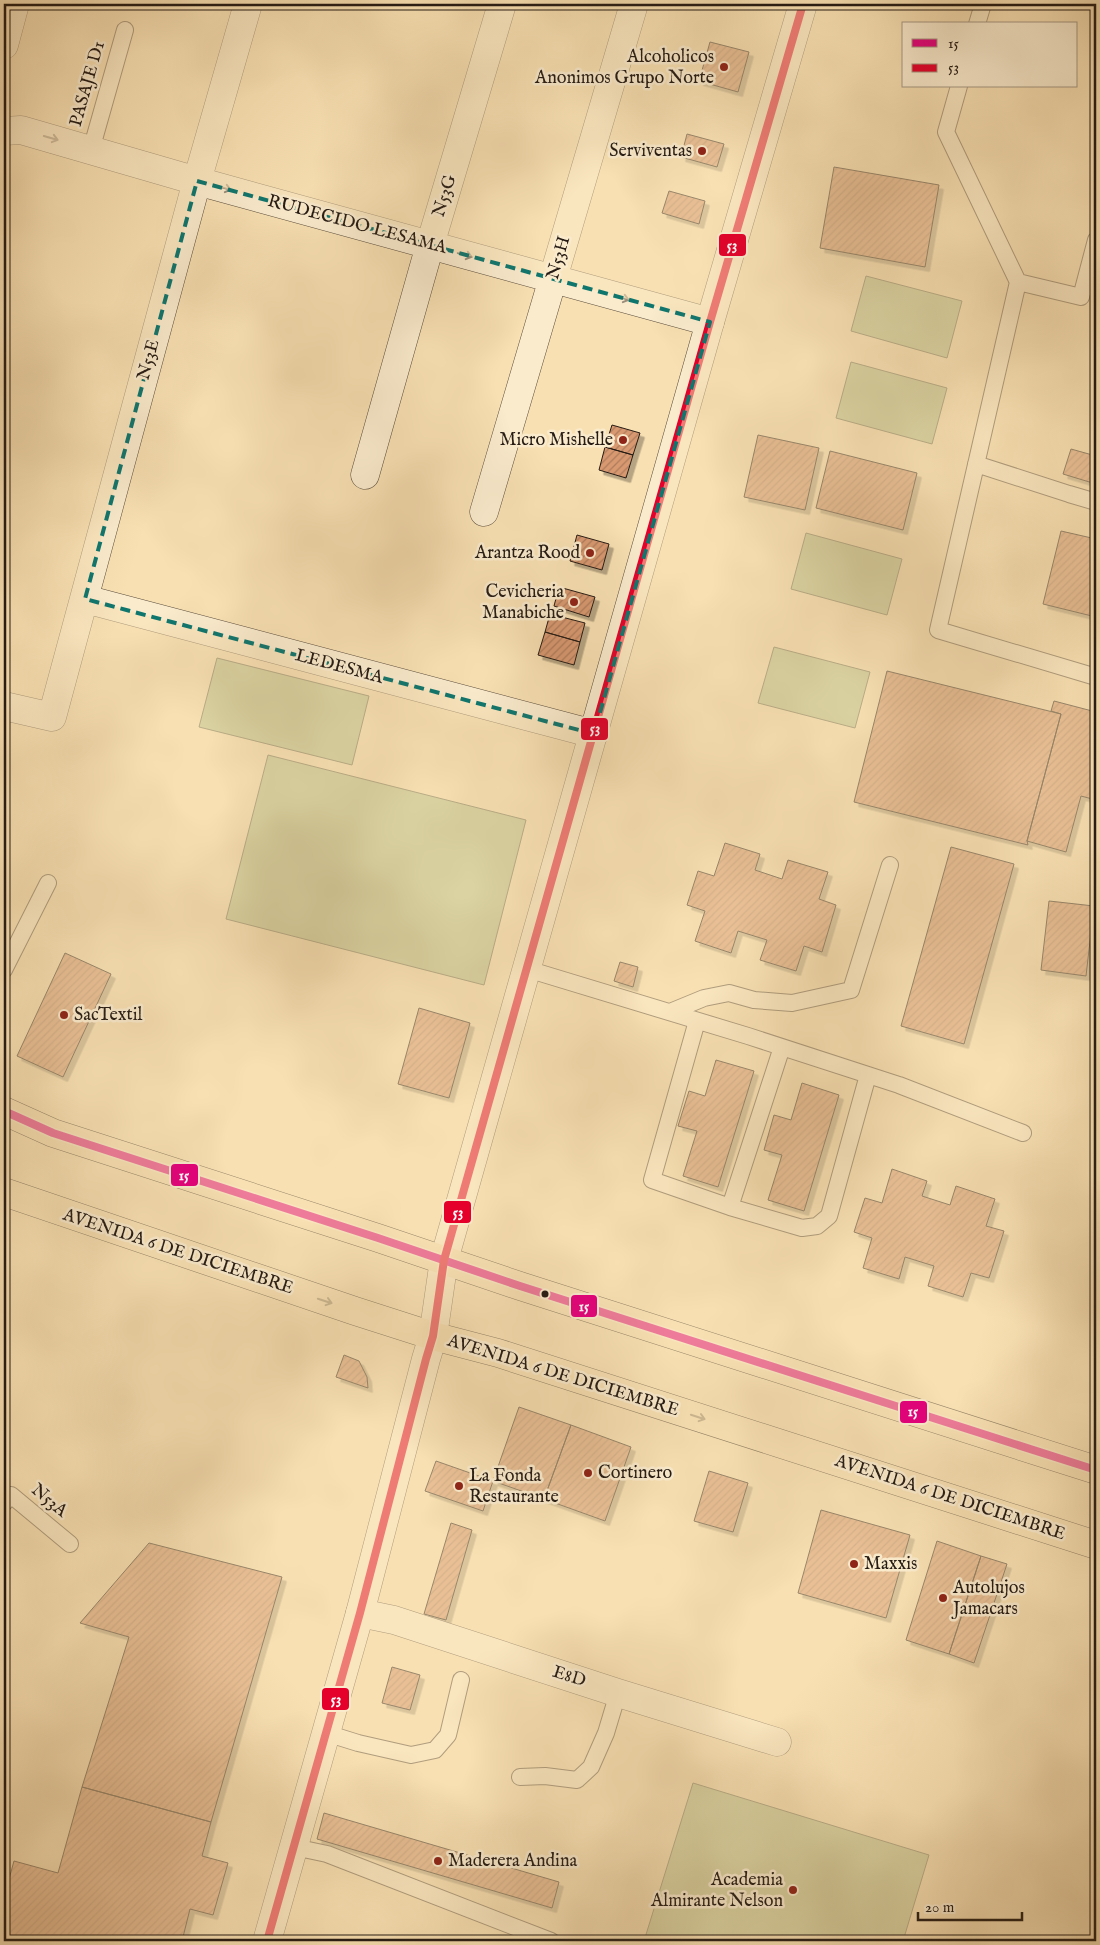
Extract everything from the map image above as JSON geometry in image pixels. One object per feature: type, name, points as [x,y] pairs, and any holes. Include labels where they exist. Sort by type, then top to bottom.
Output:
[{"type":"main road","points":[[4,1111],[54,1133],[520,1286],[1096,1470]]},
{"type":"main road","name":"AVENIDA 6 DE DICIEMBRE","points":[[4,1192],[434,1336],[498,1353],[1096,1545]]},
{"type":"street","points":[[4,45],[15,4]]},
{"type":"street","name":"N53E","points":[[4,706],[52,717],[197,181],[248,4]]},
{"type":"street","name":"N53G","points":[[365,475],[430,245],[502,4]]},
{"type":"street","name":"N53H","points":[[484,512],[634,4]]},
{"type":"street","points":[[266,1941],[360,1613],[426,1359],[434,1336],[444,1260],[710,322],[803,4]]},
{"type":"street","name":"RUDECIDO LESAMA","points":[[4,131],[21,130],[197,181],[710,322]]},
{"type":"street","name":"LEDESMA","points":[[85,600],[594,734]]},
{"type":"street","name":"E8D","points":[[360,1613],[394,1620],[618,1693],[777,1742]]},
{"type":"lane","points":[[978,22],[983,4]]},
{"type":"lane","name":"PASAJE D1","points":[[91,150],[125,30]]},
{"type":"lane","points":[[958,88],[946,132],[1018,282],[938,630],[1096,677]]},
{"type":"lane","points":[[1018,282],[1080,297],[1096,240]]},
{"type":"lane","points":[[976,464],[1096,502]]},
{"type":"lane","points":[[670,1012],[704,998],[729,993],[754,1000],[792,1004],[851,990],[890,865]]},
{"type":"lane","points":[[4,970],[48,883]]},
{"type":"lane","points":[[527,969],[670,1012],[899,1085],[1023,1133]]},
{"type":"lane","points":[[697,1021],[652,1180],[730,1207],[802,1228],[817,1226],[829,1216],[868,1075]]},
{"type":"lane","points":[[730,1207],[782,1047]]},
{"type":"lane","name":"N53A","points":[[4,1503],[11,1495],[70,1544]]},
{"type":"lane","points":[[326,1733],[358,1744],[411,1755],[435,1750],[448,1735],[461,1680]]},
{"type":"lane","points":[[520,1777],[545,1776],[577,1780],[591,1767],[606,1733],[618,1693]]},
{"type":"lane","points":[[294,1847],[327,1854],[551,1941]]},
{"type":"highlighted area","points":[[197,181],[710,322],[594,734],[85,599]]},
{"type":"green space","points":[[866,276],[962,301],[947,358],[851,331]]},
{"type":"green space","points":[[851,362],[947,388],[932,444],[836,418]]},
{"type":"green space","points":[[806,533],[902,559],[887,615],[791,589]]},
{"type":"green space","points":[[774,647],[870,672],[855,728],[758,703]]},
{"type":"green space","points":[[217,658],[369,696],[352,765],[199,727]]},
{"type":"green space","points":[[268,755],[526,820],[484,985],[226,919]]},
{"type":"green space","name":"Academia Almirante Nelson","points":[[693,1783],[929,1855],[903,1941],[644,1941]]},
{"type":"building","name":"Alcoholicos Anonimos Grupo Norte","points":[[710,42],[749,52],[738,92],[699,81]]},
{"type":"building","name":"Serviventas","points":[[687,134],[724,144],[717,167],[681,157]]},
{"type":"building","points":[[834,167],[939,185],[925,267],[820,248]]},
{"type":"building","points":[[669,191],[705,201],[699,224],[662,213]]},
{"type":"building","name":"Micro Mishelle","points":[[612,425],[640,433],[633,455],[605,447]]},
{"type":"building","points":[[758,435],[819,448],[805,510],[744,497]]},
{"type":"building","points":[[605,447],[633,455],[626,478],[599,470]]},
{"type":"building","points":[[1071,449],[1096,456],[1096,484],[1063,474]]},
{"type":"building","points":[[830,451],[917,473],[903,530],[816,508]]},
{"type":"building","points":[[1061,531],[1096,539],[1096,617],[1043,604]]},
{"type":"building","name":"Arantza Rood","points":[[577,535],[609,544],[602,570],[570,561]]},
{"type":"building","name":"Cevicheria Manabiche","points":[[559,587],[595,597],[589,617],[554,606]]},
{"type":"building","points":[[550,614],[585,623],[580,642],[545,632]]},
{"type":"building","points":[[545,632],[580,642],[574,665],[538,655]]},
{"type":"building","points":[[887,671],[1061,714],[1027,841],[1028,845],[854,802]]},
{"type":"building","points":[[1054,701],[1096,712],[1096,800],[1081,796],[1066,852],[1027,841],[1061,714],[1051,711]]},
{"type":"building","points":[[725,843],[760,854],[755,870],[782,879],[788,860],[828,872],[819,899],[836,905],[822,952],[804,946],[796,971],[760,960],[767,940],[738,931],[731,953],[695,941],[705,911],[687,905],[698,871],[714,876]]},
{"type":"building","points":[[951,847],[1014,864],[964,1044],[901,1026]]},
{"type":"building","points":[[1049,901],[1094,906],[1086,976],[1041,970]]},
{"type":"building","name":"SacTextil","points":[[65,953],[111,974],[63,1077],[17,1056]]},
{"type":"building","points":[[620,962],[638,967],[633,987],[614,981]]},
{"type":"building","points":[[419,1008],[470,1023],[449,1098],[398,1084]]},
{"type":"building","points":[[716,1060],[754,1071],[718,1187],[683,1176],[697,1131],[678,1126],[689,1091],[705,1096]]},
{"type":"building","points":[[802,1083],[839,1095],[804,1211],[768,1200],[782,1155],[764,1150],[774,1115],[791,1120]]},
{"type":"building","points":[[892,1169],[927,1181],[922,1196],[950,1205],[956,1186],[995,1199],[986,1226],[1004,1231],[989,1278],[971,1273],[963,1297],[928,1286],[934,1266],[905,1257],[899,1279],[863,1268],[872,1238],[854,1232],[865,1198],[882,1203]]},
{"type":"building","points":[[344,1355],[359,1361],[367,1377],[368,1388],[336,1377]]},
{"type":"building","points":[[519,1407],[571,1425],[544,1499],[493,1481]]},
{"type":"building","name":"Cortinero","points":[[571,1425],[631,1447],[605,1521],[544,1499]]},
{"type":"building","name":"La Fonda Restaurante","points":[[436,1461],[493,1481],[483,1511],[425,1491]]},
{"type":"building","points":[[709,1471],[748,1483],[733,1532],[694,1521]]},
{"type":"building","name":"Maxxis","points":[[821,1510],[910,1535],[886,1618],[798,1593]]},
{"type":"building","points":[[451,1523],[472,1530],[446,1620],[424,1614]]},
{"type":"building","name":"Autolujos Jamacars","points":[[937,1541],[981,1556],[949,1654],[906,1640]]},
{"type":"building","points":[[149,1543],[282,1577],[211,1822],[82,1787],[129,1637],[80,1623]]},
{"type":"building","points":[[981,1556],[1007,1564],[974,1663],[949,1654]]},
{"type":"building","points":[[392,1667],[420,1675],[410,1710],[382,1703]]},
{"type":"building","points":[[82,1787],[211,1822],[202,1856],[228,1863],[213,1915],[190,1909],[182,1941],[4,1941],[4,1897],[14,1861],[58,1873]]},
{"type":"building","name":"Maderera Andina","points":[[324,1813],[559,1882],[552,1908],[317,1839]]},
{"type":"transit line","name":"53","points":[[267,1941],[360,1613],[433,1336],[444,1260],[710,322],[803,4]]},
{"type":"transit line","name":"15","points":[[4,1111],[53,1133],[520,1286],[1096,1470]]},
{"type":"place","name":"Alcoholicos Anonimos Grupo Norte","points":[[724,67]]},
{"type":"place","name":"Serviventas","points":[[702,151]]},
{"type":"place","name":"Micro Mishelle","points":[[623,440]]},
{"type":"place","name":"Arantza Rood","points":[[590,553]]},
{"type":"place","name":"Cevicheria Manabiche","points":[[574,602]]},
{"type":"place","name":"SacTextil","points":[[64,1015]]},
{"type":"place","name":"Cortinero","points":[[588,1473]]},
{"type":"place","name":"La Fonda Restaurante","points":[[459,1486]]},
{"type":"place","name":"Maxxis","points":[[854,1564]]},
{"type":"place","name":"Autolujos Jamacars","points":[[943,1598]]},
{"type":"place","name":"Maderera Andina","points":[[438,1861]]},
{"type":"place","name":"Academia Almirante Nelson","points":[[793,1890]]}]
